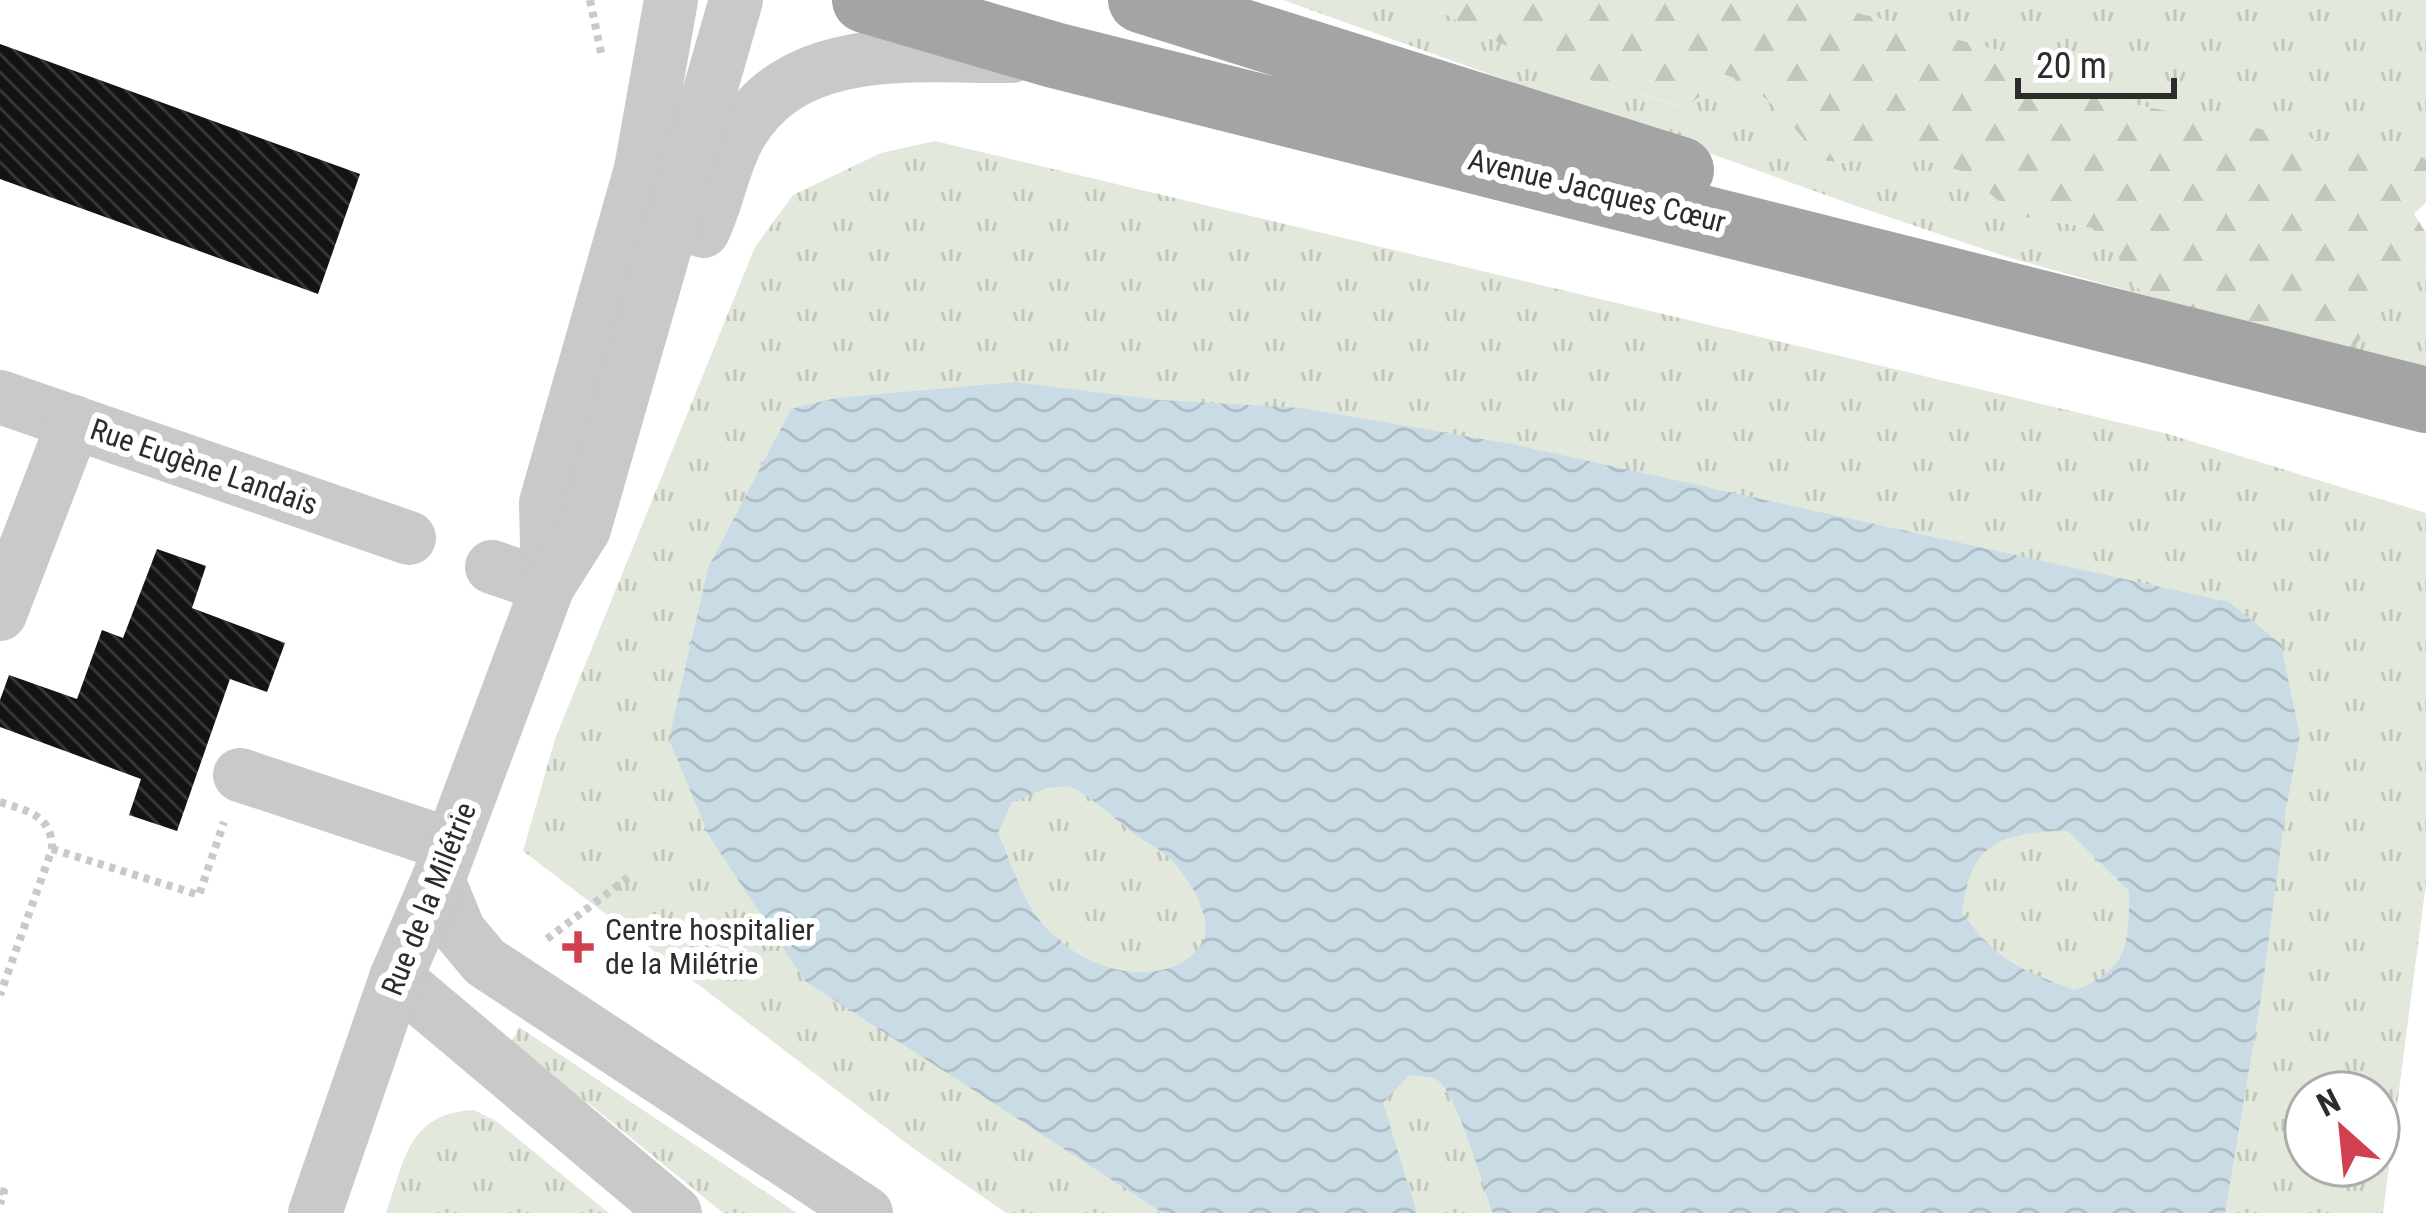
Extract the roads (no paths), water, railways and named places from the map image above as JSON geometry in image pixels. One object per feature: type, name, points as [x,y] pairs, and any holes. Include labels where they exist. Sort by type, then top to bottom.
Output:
[{"type":"main road","name":"Avenue Jacques Cœur","points":[[865,0],[1054,55],[2426,400]]},
{"type":"main road","name":"Avenue Jacques Cœur","points":[[1141,0],[2331,375]]},
{"type":"street","name":"Rue de la Milétrie","points":[[548,586],[546,503],[641,169],[671,0]]},
{"type":"street","name":"Rue de la Milétrie","points":[[315,1213],[395,978],[548,586],[584,529],[736,0]]},
{"type":"street","points":[[630,378],[714,210],[739,135],[775,90],[834,64],[871,57],[1054,55]]},
{"type":"street","name":"Rue Eugène Landais","points":[[0,397],[409,538]]},
{"type":"street","points":[[0,614],[74,422]]},
{"type":"street","points":[[492,567],[548,586]]},
{"type":"street","points":[[240,775],[444,862],[459,931],[485,962],[866,1213]]},
{"type":"street","points":[[395,978],[439,970],[479,980],[733,1150],[792,1165]]},
{"type":"street","points":[[395,978],[675,1213]]},
{"type":"water","points":[[1015,382],[1159,400],[1302,408],[1511,444],[2229,602],[2281,644],[2300,736],[2225,1213],[1493,1213],[1445,1088],[1437,1080],[1409,1075],[1383,1103],[1417,1213],[1163,1213],[805,981],[709,836],[669,739],[708,568],[791,409],[836,398]],"holes":[[[1069,786],[1166,855],[1188,880],[1204,914],[1205,935],[1184,961],[1145,972],[1105,966],[1068,947],[1038,918],[998,833],[1012,802],[1047,788]],[[2067,830],[2129,891],[2122,953],[2106,974],[2075,990],[2011,962],[1986,942],[1962,912],[1973,869],[1993,846],[2024,835]]]},
{"type":"place","name":"Centre hospitalier de la Milétrie","points":[[578,947]]}]
